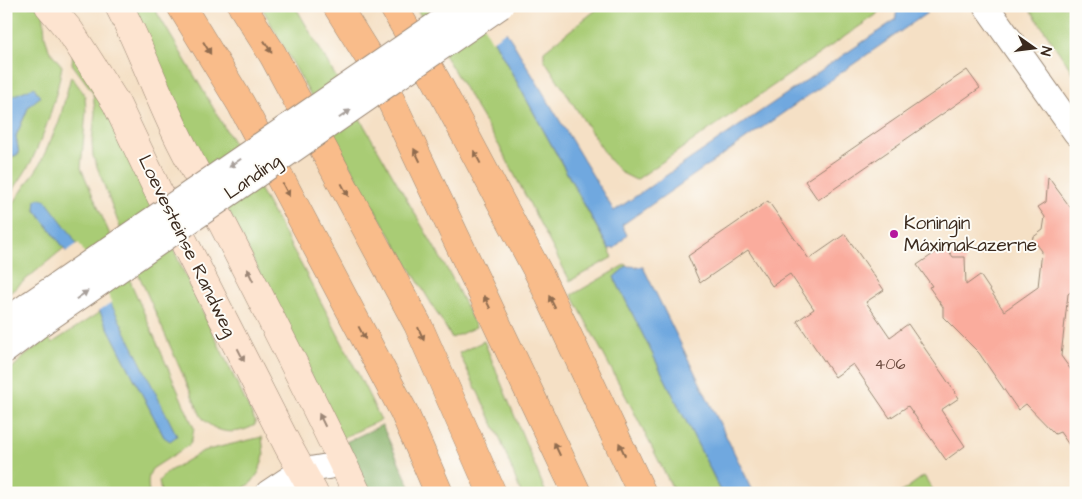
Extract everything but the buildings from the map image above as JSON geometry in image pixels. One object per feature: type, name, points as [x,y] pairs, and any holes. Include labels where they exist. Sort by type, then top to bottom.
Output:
[{"type":"highway","points":[[181,6],[250,122],[404,412],[439,493]]},
{"type":"highway","points":[[242,6],[273,55],[418,325],[492,493]]},
{"type":"highway","points":[[337,6],[375,67],[577,493]]},
{"type":"highway","points":[[393,6],[436,80],[538,274],[642,493]]},
{"type":"street","name":"Loevesteinse Randweg","points":[[49,6],[70,32],[116,103],[157,188],[310,485]]},
{"type":"street","points":[[119,6],[136,39],[179,139],[240,255],[357,493]]},
{"type":"street","name":"Landing","points":[[6,350],[36,313],[463,6]]},
{"type":"street","name":"Landing","points":[[6,321],[36,313],[501,6]]},
{"type":"street","points":[[986,6],[1076,133]]},
{"type":"street","points":[[268,493],[310,485],[343,464]]},
{"type":"green space","points":[[6,6],[43,6],[45,36],[49,50],[62,66],[54,103],[41,139],[31,162],[6,201],[6,159],[19,154],[16,136],[29,106],[6,103]]},
{"type":"green space","points":[[126,6],[153,6],[271,210],[328,314],[381,420],[342,438]]},
{"type":"green space","points":[[261,6],[295,6],[451,276],[476,327],[452,338],[365,193]]},
{"type":"green space","points":[[415,6],[475,6],[613,257],[570,281],[501,149]]},
{"type":"green space","points":[[601,6],[882,6],[876,15],[636,180],[622,173],[610,161],[544,59],[544,51]]},
{"type":"green space","points":[[1028,6],[1076,6],[1076,71],[1073,73]]},
{"type":"green space","points":[[73,52],[128,142],[180,264],[255,421],[255,425],[248,429],[233,432],[219,430],[212,427],[201,416],[134,264],[93,156],[92,142],[95,113],[93,92],[72,64]]},
{"type":"green space","points":[[71,76],[85,95],[86,112],[81,168],[194,428],[189,445],[152,469],[148,484],[149,493],[6,493],[6,374],[26,355],[49,338],[52,343],[100,312],[164,437],[117,315],[35,209],[64,248],[6,296],[6,214],[39,166],[59,122]]},
{"type":"green space","points":[[626,264],[627,266],[614,277],[722,493],[675,493],[572,295]]},
{"type":"green space","points":[[484,341],[546,493],[521,493],[499,436],[459,353]]},
{"type":"green space","points":[[382,425],[413,493],[370,493],[346,442]]},
{"type":"green space","points":[[262,437],[264,455],[259,472],[252,482],[239,492],[161,493],[159,481],[166,473],[203,451]]},
{"type":"green space","points":[[924,476],[935,493],[900,493]]},
{"type":"water","points":[[475,6],[491,6],[614,211],[895,20],[898,6],[923,6],[927,13],[622,225],[627,235],[615,248],[609,249]]},
{"type":"water","points":[[34,87],[40,97],[29,106],[16,136],[19,154],[6,159],[6,103],[10,97]]},
{"type":"water","points":[[40,198],[46,201],[71,234],[117,315],[177,436],[170,441],[164,437],[100,312],[64,248],[35,209],[36,200]]},
{"type":"water","points":[[627,266],[643,267],[754,493],[722,493],[614,277]]},
{"type":"pier","points":[[472,6],[494,6],[508,30],[492,41]]},
{"type":"pier","points":[[79,243],[112,302],[97,312],[64,253]]},
{"type":"place","name":"Koningin Máximakazerne","points":[[894,234]]}]
